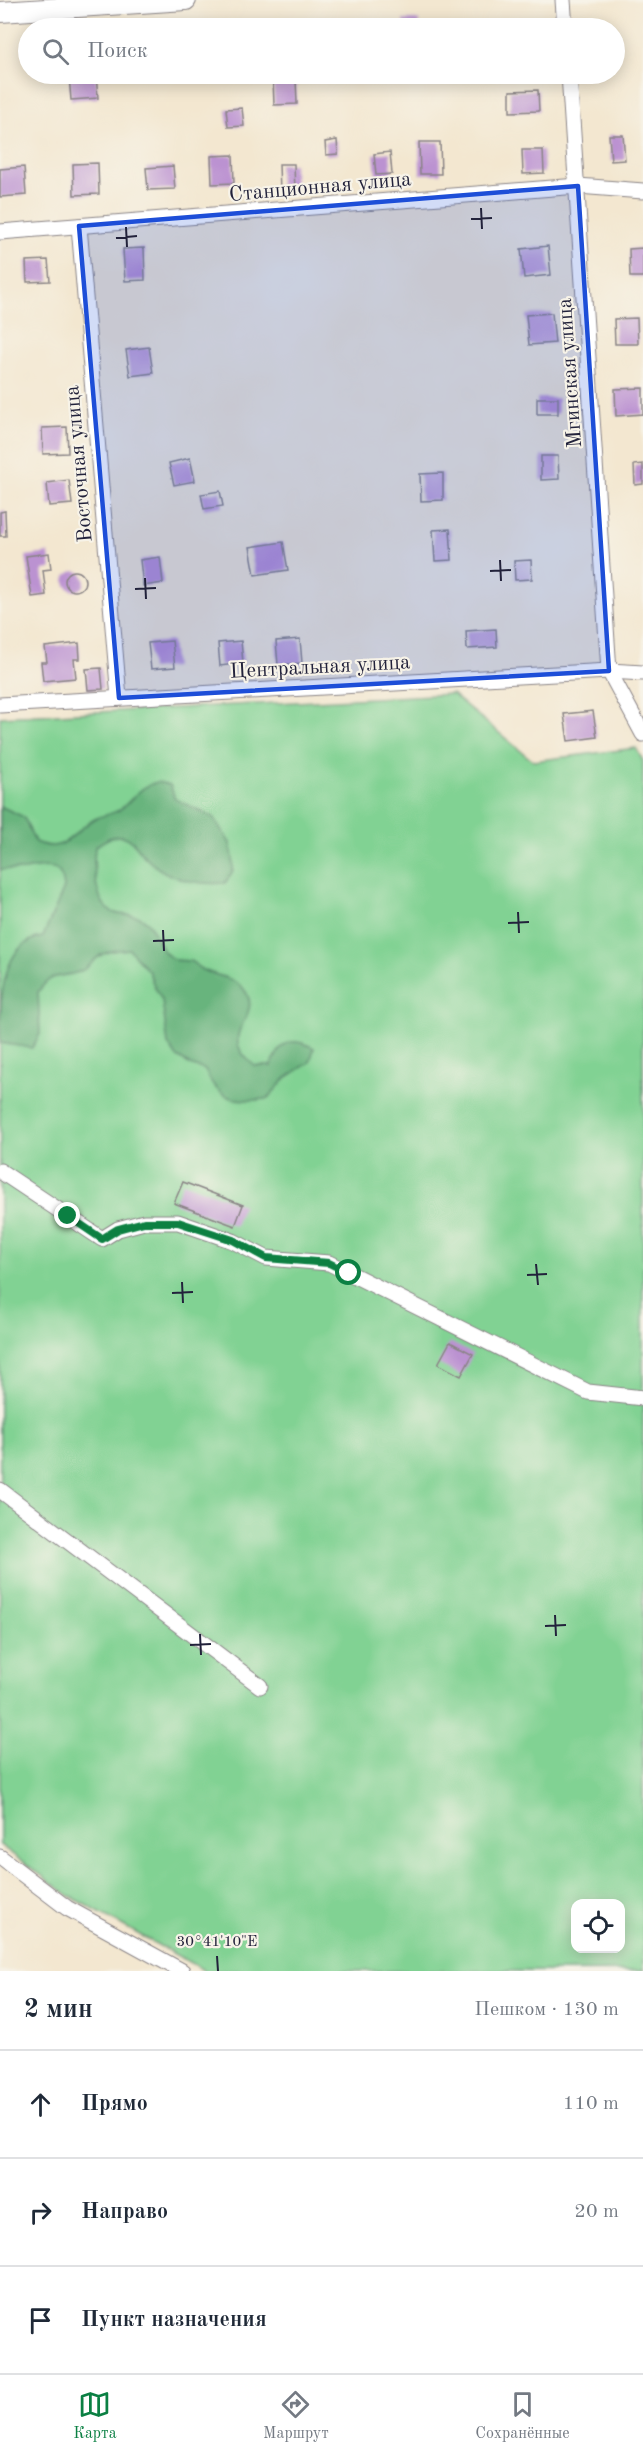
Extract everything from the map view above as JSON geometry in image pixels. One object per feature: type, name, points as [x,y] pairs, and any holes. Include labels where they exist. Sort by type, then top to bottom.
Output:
[{"type":"main road","points":[[0,12],[186,0]]},
{"type":"street","points":[[563,0],[564,18]]},
{"type":"street","name":"Мгинская улица","points":[[570,84],[609,671]]},
{"type":"street","name":"Станционная улица","points":[[0,232],[578,186],[643,191]]},
{"type":"street","name":"Восточная улица","points":[[79,226],[119,698]]},
{"type":"street","points":[[609,671],[643,734]]},
{"type":"street","name":"Центральная улица","points":[[0,705],[609,671],[643,673]]},
{"type":"street","points":[[0,1171],[102,1239],[118,1229],[144,1222],[178,1222],[233,1240],[266,1258],[329,1263],[588,1392],[643,1398]]},
{"type":"street","points":[[0,1490],[260,1686]]},
{"type":"street","points":[[0,1857],[67,1908],[182,1971]]},
{"type":"highlighted area","points":[[578,186],[609,671],[119,698],[79,226]]},
{"type":"green space","points":[[452,694],[533,761],[636,748],[643,761],[643,1971],[205,1971],[71,1897],[0,1845],[0,717]]},
{"type":"green space","points":[[157,782],[170,785],[175,799],[213,817],[230,843],[233,871],[225,883],[203,883],[182,879],[152,864],[128,838],[117,836],[95,847],[94,864],[99,894],[108,909],[115,913],[142,918],[147,922],[160,946],[169,956],[176,960],[191,962],[201,969],[234,981],[243,988],[250,1004],[240,1030],[238,1044],[242,1053],[255,1066],[271,1066],[279,1051],[287,1043],[299,1042],[314,1048],[310,1062],[286,1078],[267,1099],[237,1099],[222,1094],[205,1070],[190,1065],[176,1056],[168,1044],[162,1000],[149,972],[129,949],[104,953],[82,970],[52,978],[43,985],[38,992],[40,1034],[32,1048],[0,1043],[2,993],[10,962],[18,950],[29,941],[43,937],[64,888],[60,873],[50,867],[0,870],[0,806],[24,817],[35,842],[55,846],[69,839],[97,818],[114,813],[142,789]]},
{"type":"building","points":[[70,84],[97,84],[98,98],[71,100]]},
{"type":"building","points":[[273,84],[296,84],[297,104],[274,105]]},
{"type":"building","points":[[538,90],[539,111],[510,112],[510,91]]},
{"type":"building","points":[[242,108],[244,126],[228,127],[226,109]]},
{"type":"building","points":[[609,135],[623,135],[625,160],[611,161]]},
{"type":"building","points":[[337,140],[338,154],[326,155],[325,142]]},
{"type":"building","points":[[419,142],[440,142],[441,174],[420,174]]},
{"type":"building","points":[[522,150],[543,150],[544,173],[523,174]]},
{"type":"building","points":[[390,152],[392,174],[376,175],[374,154]]},
{"type":"building","points":[[233,155],[234,183],[212,184],[211,156]]},
{"type":"building","points":[[98,163],[99,194],[74,195],[73,164]]},
{"type":"building","points":[[279,164],[294,164],[295,192],[280,192]]},
{"type":"building","points":[[173,166],[175,189],[148,190],[146,168]]},
{"type":"building","points":[[24,167],[26,195],[0,197],[0,169]]},
{"type":"building","points":[[548,246],[551,275],[524,278],[521,249]]},
{"type":"building","points":[[144,248],[145,280],[125,281],[123,249]]},
{"type":"building","points":[[643,248],[643,277],[630,277],[629,249]]},
{"type":"building","points":[[48,260],[50,281],[27,282],[26,261]]},
{"type":"building","points":[[552,313],[555,343],[529,345],[526,315]]},
{"type":"building","points":[[637,318],[638,344],[615,344],[614,319]]},
{"type":"building","points":[[149,347],[153,373],[130,376],[126,350]]},
{"type":"building","points":[[643,388],[643,414],[616,416],[615,389]]},
{"type":"building","points":[[537,398],[558,398],[558,414],[537,414]]},
{"type":"building","points":[[67,427],[68,453],[43,454],[42,428]]},
{"type":"building","points":[[541,456],[558,456],[559,479],[541,480]]},
{"type":"building","points":[[190,458],[195,481],[174,485],[169,463]]},
{"type":"building","points":[[643,464],[643,484],[635,485],[634,465]]},
{"type":"building","points":[[443,473],[443,500],[421,501],[420,474]]},
{"type":"building","points":[[69,480],[72,504],[49,506],[47,483]]},
{"type":"building","points":[[220,491],[223,506],[204,509],[201,494]]},
{"type":"building","points":[[5,511],[6,536],[0,536],[0,512]]},
{"type":"building","points":[[450,529],[452,560],[435,561],[433,530]]},
{"type":"building","points":[[283,542],[288,570],[255,575],[250,547]]},
{"type":"building","points":[[49,553],[51,569],[43,570],[46,595],[32,597],[26,556]]},
{"type":"building","points":[[160,557],[163,583],[143,586],[140,560]]},
{"type":"building","points":[[531,560],[532,579],[515,580],[514,561]]},
{"type":"building","points":[[75,571],[82,574],[85,581],[82,588],[75,591],[68,588],[65,581],[68,574]]},
{"type":"building","points":[[496,629],[497,647],[467,649],[466,631]]},
{"type":"building","points":[[300,639],[302,663],[278,665],[276,641]]},
{"type":"building","points":[[172,641],[175,667],[151,669],[148,643]]},
{"type":"building","points":[[241,641],[243,663],[220,666],[218,643]]},
{"type":"building","points":[[79,643],[80,659],[74,659],[76,678],[43,681],[41,662],[47,662],[45,647]]},
{"type":"building","points":[[101,668],[103,689],[88,690],[86,669]]},
{"type":"building","points":[[593,711],[597,737],[568,741],[564,714]]},
{"type":"building","points":[[183,1182],[243,1205],[235,1226],[174,1203]]},
{"type":"building","points":[[450,1342],[473,1354],[461,1376],[438,1364]]},
{"type":"route","points":[[68,1216],[102,1239],[118,1229],[144,1222],[178,1222],[233,1240],[266,1258],[329,1263],[349,1273]]}]
